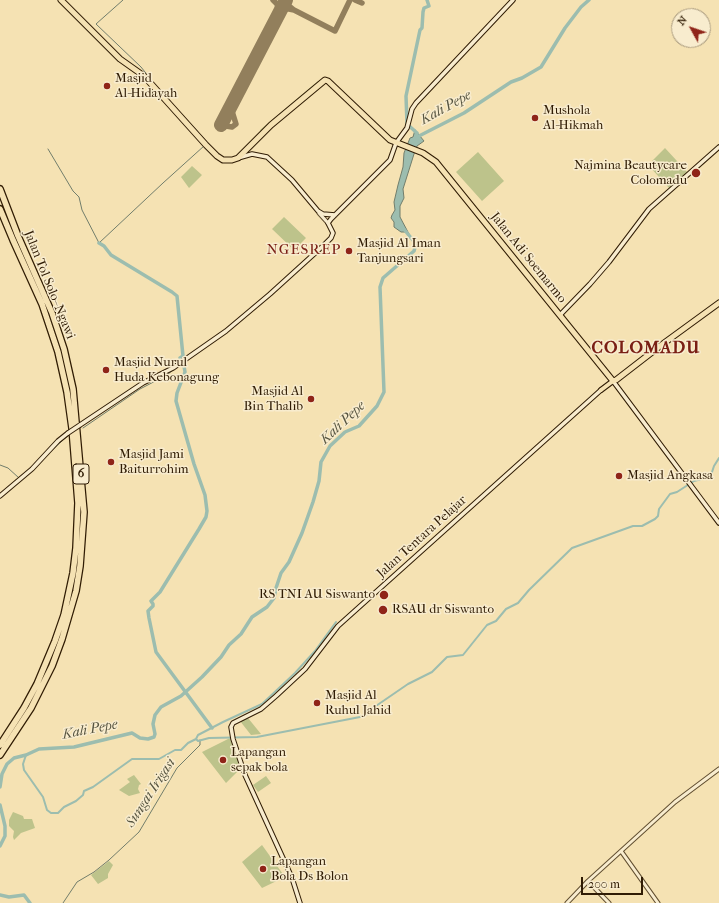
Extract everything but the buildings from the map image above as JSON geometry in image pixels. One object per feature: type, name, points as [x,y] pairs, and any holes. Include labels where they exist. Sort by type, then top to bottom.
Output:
[{"type":"highway","points":[[61,0],[120,58],[144,76],[205,144],[217,156],[224,160],[238,158],[271,125],[327,80],[383,134],[390,140],[399,144]]},
{"type":"highway","points":[[318,86],[324,83],[333,85]]},
{"type":"highway","name":"Jalan Adi Soemarmo","points":[[399,144],[423,153],[436,162],[612,381]]},
{"type":"highway","name":"Jalan Tol Solo–Ngawi","points":[[0,189],[18,236],[52,313],[64,349],[73,389],[84,512],[80,566],[76,592],[62,640],[52,666],[31,708],[0,755]]},
{"type":"highway","name":"Jalan Tol Solo–Ngawi","points":[[0,209],[12,240],[42,304],[51,327],[60,358],[72,428],[78,509],[73,573],[64,615],[46,665],[31,696],[14,726],[0,745]]},
{"type":"highway","points":[[612,381],[719,303]]},
{"type":"main road","points":[[0,496],[36,465],[63,437],[141,384],[168,371],[233,326],[324,245],[333,233],[328,223],[388,162],[399,144],[407,126],[412,109],[416,103],[513,0]]},
{"type":"main road","points":[[560,315],[609,262],[649,209],[719,146]]},
{"type":"main road","points":[[238,158],[259,154],[267,157],[296,183],[318,211],[323,214],[335,215]]},
{"type":"main road","points":[[602,390],[612,381],[719,524]]},
{"type":"main road","name":"Jalan Tentara Pelajar","points":[[300,903],[292,878],[248,782],[232,737],[231,726],[234,721],[260,709],[276,696],[305,669],[344,621],[602,390]]},
{"type":"street","points":[[318,211],[328,223]]},
{"type":"street","points":[[567,903],[588,881],[680,798],[719,769]]},
{"type":"street","points":[[621,851],[658,903]]},
{"type":"street","points":[[588,881],[609,903]]},
{"type":"green space","points":[[318,81],[320,83],[261,132],[260,130]]},
{"type":"green space","points":[[665,148],[688,173],[669,188],[649,166]]},
{"type":"green space","points":[[478,152],[504,181],[482,201],[456,172]]},
{"type":"green space","points":[[192,166],[202,175],[189,188],[181,177]]},
{"type":"green space","points":[[284,217],[306,238],[294,250],[272,229]]},
{"type":"green space","points":[[248,718],[261,734],[251,735],[240,721]]},
{"type":"green space","name":"Lapangan sepak bola","points":[[230,738],[241,768],[226,783],[202,752]]},
{"type":"green space","points":[[134,775],[141,784],[139,785],[138,789],[140,793],[129,796],[119,790],[130,782],[127,779]]},
{"type":"green space","points":[[266,776],[271,783],[258,792],[253,785]]},
{"type":"green space","points":[[13,812],[23,816],[24,819],[32,819],[35,828],[21,833],[14,840],[14,831],[9,826],[9,820]]},
{"type":"green space","name":"Lapangan Bola Ds Bolon","points":[[262,845],[285,877],[262,888],[242,862]]},
{"type":"green space","points":[[109,861],[113,865],[108,874],[108,878],[98,884],[91,875]]},
{"type":"shaded area","points":[[415,130],[424,141],[417,146],[414,154],[403,189],[404,198],[400,206],[400,217],[409,234],[401,232],[394,227],[394,222],[391,218],[395,210],[394,202],[403,167],[404,153],[410,138],[413,137]]},
{"type":"waterway","points":[[123,0],[96,24],[141,67],[149,77]]},
{"type":"waterway","points":[[417,133],[407,124],[406,96],[420,30],[422,28],[424,8],[429,6],[427,0]]},
{"type":"waterway","name":"Kali Pepe","points":[[417,139],[419,136],[464,113],[511,82],[522,78],[541,67],[565,28],[581,7],[589,0]]},
{"type":"waterway","points":[[167,98],[208,143]]},
{"type":"waterway","points":[[48,149],[73,191],[79,197],[82,210],[99,243],[204,146]]},
{"type":"waterway","name":"Kali Pepe","points":[[0,787],[2,774],[7,764],[14,758],[26,755],[39,749],[74,747],[132,733],[140,738],[148,739],[154,737],[155,734],[153,724],[155,715],[161,707],[181,696],[202,677],[221,657],[229,645],[241,634],[252,617],[267,607],[274,598],[281,573],[289,562],[302,533],[313,502],[319,481],[321,462],[330,446],[345,432],[359,426],[377,406],[384,392],[380,287],[383,278],[414,251],[416,244],[403,228]]},
{"type":"waterway","points":[[99,243],[104,246],[111,255],[177,296],[183,356],[180,358],[185,372],[177,393],[176,401],[194,464],[205,495],[207,511],[206,517],[160,592],[151,601],[153,606],[148,611],[156,652],[212,728]]},
{"type":"waterway","points":[[83,428],[140,389],[167,375],[173,370]]},
{"type":"waterway","points":[[49,453],[69,435]]},
{"type":"waterway","points":[[196,739],[198,741],[209,738],[257,737],[360,717],[375,711],[373,708],[408,684],[432,672],[447,657],[463,655],[487,625],[496,621],[506,609],[518,603],[529,590],[572,548],[633,526],[642,526],[655,519],[658,516],[659,509],[670,494],[677,492],[694,481],[709,477],[719,458]]},
{"type":"waterway","points":[[0,465],[8,468],[19,478]]},
{"type":"waterway","points":[[26,755],[23,764],[24,770],[43,797],[47,810],[51,813],[58,813],[64,807],[76,801],[83,795],[84,791],[93,787],[132,759],[159,759],[175,750],[181,750],[188,743],[196,739],[198,735],[262,704],[295,673],[315,651],[336,622]]},
{"type":"waterway","name":"Sungai Irigasi","points":[[63,903],[77,882],[94,872],[109,860],[139,832],[177,768],[200,745],[200,740]]},
{"type":"waterway","points":[[0,805],[5,826],[5,836],[0,846]]},
{"type":"waterway","points":[[0,895],[9,897],[24,895],[30,903]]},
{"type":"taxiway","points":[[273,0],[277,4],[279,13]]},
{"type":"taxiway","points":[[287,0],[288,5],[294,10]]},
{"type":"taxiway","points":[[279,13],[283,9],[294,10],[335,31],[350,0]]},
{"type":"taxiway","points":[[355,0],[362,3]]},
{"type":"taxiway","points":[[230,108],[223,114],[222,119],[226,126],[232,127],[236,124],[232,111],[232,104]]},
{"type":"runway","points":[[221,125],[286,0]]},
{"type":"place","name":"Masjid Al-Hidayah","points":[[107,86]]},
{"type":"place","name":"Mushola Al-Hikmah","points":[[535,118]]},
{"type":"place","name":"Najmina Beautycare Colomadu","points":[[696,173]]},
{"type":"place","name":"Masjid Al Iman Tanjungsari","points":[[349,251]]},
{"type":"place","name":"Masjid Nurul Huda Kebonagung","points":[[106,370]]},
{"type":"place","name":"Masjid Al Bin Thalib","points":[[311,399]]},
{"type":"place","name":"Masjid Jami Baiturrohim","points":[[111,462]]},
{"type":"place","name":"Masjid Angkasa","points":[[619,476]]},
{"type":"place","name":"RS TNI AU Siswanto","points":[[384,595]]},
{"type":"place","name":"RSAU dr Siswanto","points":[[383,610]]},
{"type":"place","name":"Masjid Al Ruhul Jahid","points":[[317,703]]},
{"type":"place","name":"Lapangan sepak bola","points":[[223,760]]},
{"type":"place","name":"Lapangan Bola Ds Bolon","points":[[263,869]]},
{"type":"district","name":"NGESREP","points":[[304,250]]},
{"type":"district","name":"COLOMADU","points":[[646,349]]}]
